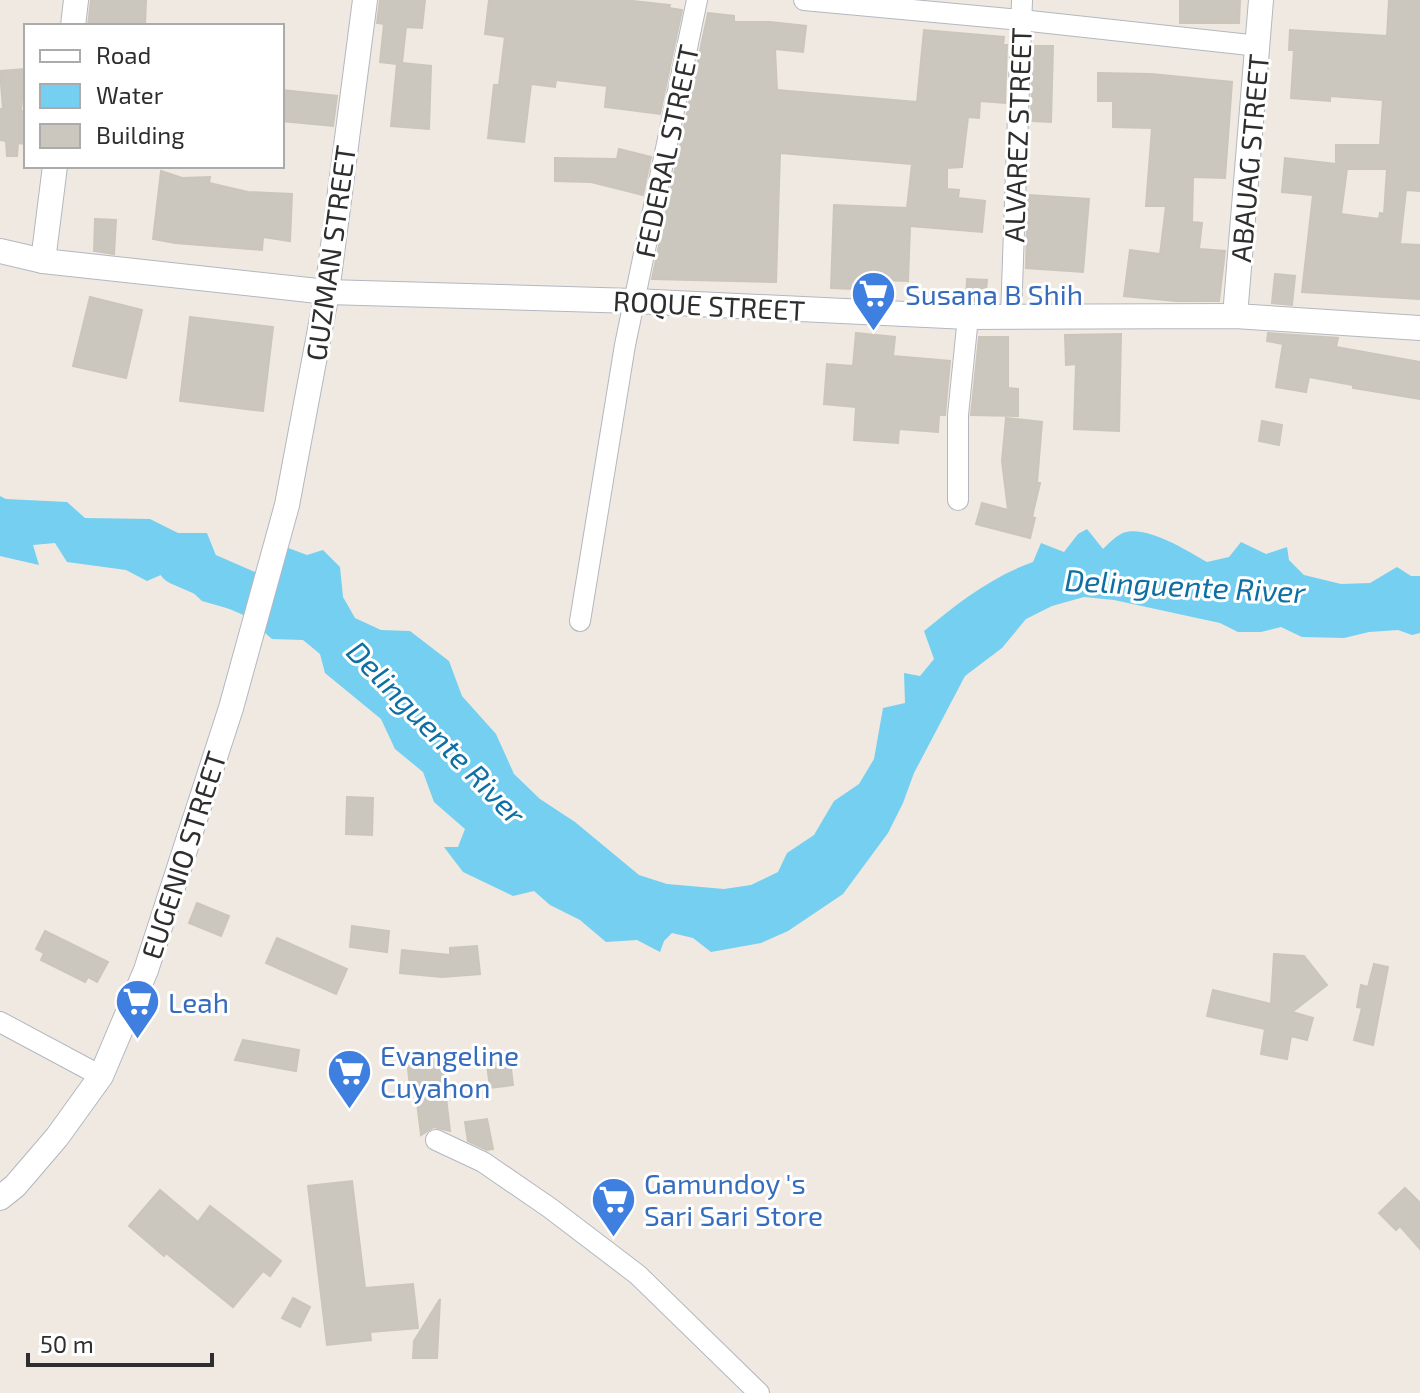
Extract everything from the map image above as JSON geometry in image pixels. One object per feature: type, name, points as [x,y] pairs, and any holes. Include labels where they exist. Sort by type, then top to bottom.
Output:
[{"type":"street","points":[[73,24],[76,0]]},
{"type":"street","name":"GUZMAN STREET","points":[[231,708],[287,505],[327,292],[365,0]]},
{"type":"street","name":"FEDERAL STREET","points":[[580,621],[634,301],[697,0]]},
{"type":"street","points":[[804,0],[1021,10],[1259,46]]},
{"type":"street","name":"ABAUAG STREET","points":[[1235,316],[1261,0]]},
{"type":"street","name":"ALVAREZ STREET","points":[[1011,317],[1021,10]]},
{"type":"street","points":[[43,261],[55,168]]},
{"type":"street","name":"ROQUE STREET","points":[[0,251],[43,261],[327,292],[634,301],[968,317],[1235,316],[1420,328]]},
{"type":"street","points":[[958,500],[958,415],[968,317]]},
{"type":"street","name":"EUGENIO STREET","points":[[0,1198],[15,1186],[57,1137],[101,1076],[146,970],[231,708]]},
{"type":"street","points":[[0,1022],[101,1076]]},
{"type":"street","points":[[436,1140],[483,1162],[638,1275],[759,1393]]},
{"type":"water","points":[[0,496],[6,499],[67,502],[85,518],[150,519],[178,533],[207,533],[219,563],[239,575],[230,609],[202,601],[170,571],[147,581],[126,570],[67,562],[55,543],[33,545],[39,565],[0,556]]},
{"type":"water","points":[[1087,529],[1103,549],[1123,533],[1143,532],[1166,540],[1207,562],[1229,557],[1241,542],[1266,554],[1287,547],[1289,560],[1304,575],[1341,584],[1370,583],[1397,567],[1411,576],[1420,576],[1420,633],[1412,635],[1398,630],[1344,638],[1302,637],[1281,627],[1261,632],[1238,632],[1220,623],[1114,600],[1084,597],[1052,606],[1026,619],[1002,648],[965,676],[914,773],[888,833],[843,894],[788,931],[761,943],[711,952],[693,938],[672,933],[664,941],[660,952],[637,940],[606,942],[580,920],[550,905],[534,891],[513,896],[463,872],[444,847],[458,847],[465,829],[434,802],[423,772],[395,749],[381,719],[325,673],[320,654],[303,640],[272,639],[248,618],[283,546],[307,555],[323,550],[340,567],[343,597],[355,618],[381,630],[410,631],[449,661],[462,696],[496,734],[514,774],[540,799],[575,822],[639,875],[667,884],[724,889],[751,885],[778,872],[787,853],[814,835],[834,801],[859,784],[874,759],[883,708],[905,703],[904,673],[920,676],[934,659],[924,631],[989,583],[1033,562],[1041,543],[1064,552],[1078,534]]},
{"type":"building","points":[[91,0],[146,0],[145,24],[88,24]]},
{"type":"building","points":[[380,0],[425,0],[422,28],[406,27],[402,63],[431,66],[429,129],[391,126],[397,64],[380,62],[384,24],[377,23]]},
{"type":"building","points":[[489,0],[624,0],[670,5],[669,8],[682,10],[660,114],[605,107],[607,86],[556,80],[555,87],[531,84],[524,142],[488,138],[494,85],[499,85],[505,37],[485,34]]},
{"type":"building","points":[[1180,0],[1240,0],[1239,23],[1180,23]]},
{"type":"building","points":[[1389,0],[1420,0],[1420,191],[1406,190],[1400,244],[1420,245],[1420,299],[1302,292],[1313,195],[1282,192],[1285,158],[1336,164],[1336,145],[1380,145],[1383,100],[1330,96],[1330,101],[1291,98],[1294,50],[1289,50],[1290,30],[1387,36]],"holes":[[[1347,169],[1387,169],[1384,214],[1380,213],[1379,219],[1341,214]]]},
{"type":"building","points":[[708,13],[734,16],[734,22],[806,26],[803,52],[775,49],[777,90],[917,102],[924,30],[1004,37],[1003,45],[1007,45],[1005,103],[980,101],[979,118],[968,117],[962,167],[947,168],[947,189],[959,190],[958,198],[985,201],[982,232],[910,226],[908,281],[882,280],[882,290],[831,288],[834,205],[907,208],[912,164],[780,153],[776,282],[652,279]]},
{"type":"building","points":[[1033,46],[1053,46],[1051,122],[1031,121]]},
{"type":"building","points":[[24,69],[21,111],[24,111],[24,144],[18,143],[17,156],[7,156],[6,141],[0,140],[0,109],[3,109],[0,71]]},
{"type":"building","points":[[1098,73],[1151,74],[1232,82],[1225,178],[1193,177],[1192,222],[1202,223],[1199,249],[1225,251],[1219,301],[1124,296],[1130,250],[1160,254],[1166,206],[1146,206],[1152,128],[1113,127],[1113,101],[1098,101]]},
{"type":"building","points":[[284,90],[337,96],[333,126],[284,121]]},
{"type":"building","points":[[619,149],[651,157],[643,195],[591,182],[555,181],[555,158],[617,159]]},
{"type":"building","points":[[161,171],[182,178],[210,177],[209,183],[248,192],[292,194],[290,241],[263,237],[262,250],[153,239]]},
{"type":"building","points":[[1028,195],[1089,199],[1083,272],[1026,268]]},
{"type":"building","points":[[95,219],[116,220],[114,254],[94,251]]},
{"type":"building","points":[[1275,274],[1295,276],[1292,305],[1272,303]]},
{"type":"building","points":[[967,279],[987,280],[985,302],[966,302]]},
{"type":"building","points":[[90,297],[142,310],[126,378],[73,366]]},
{"type":"building","points":[[190,317],[273,327],[263,411],[180,401]]},
{"type":"building","points":[[856,333],[895,337],[893,356],[950,361],[945,415],[939,415],[938,432],[899,429],[898,443],[854,440],[856,407],[824,404],[827,364],[853,366]]},
{"type":"building","points":[[1268,333],[1338,338],[1336,347],[1420,362],[1420,399],[1309,377],[1306,392],[1276,387],[1283,344],[1267,341]]},
{"type":"building","points":[[1121,334],[1119,431],[1074,429],[1076,364],[1066,365],[1065,335]]},
{"type":"building","points":[[979,337],[1008,337],[1008,388],[1018,389],[1018,416],[971,415]]},
{"type":"building","points":[[1006,418],[1042,422],[1037,483],[1040,483],[1030,538],[976,524],[982,503],[1008,510],[1002,461]]},
{"type":"building","points":[[1262,421],[1282,425],[1279,445],[1259,441]]},
{"type":"building","points":[[347,797],[373,798],[372,835],[346,834]]},
{"type":"building","points":[[197,903],[229,916],[221,936],[189,923]]},
{"type":"building","points":[[352,926],[389,931],[387,952],[350,947]]},
{"type":"building","points":[[45,931],[108,962],[97,982],[88,977],[85,982],[41,960],[44,953],[36,949]]},
{"type":"building","points":[[277,938],[347,969],[336,994],[266,963]]},
{"type":"building","points":[[477,946],[480,974],[442,977],[400,973],[402,950],[450,955],[450,948]]},
{"type":"building","points":[[1274,954],[1304,956],[1327,985],[1292,1012],[1313,1018],[1307,1040],[1291,1036],[1287,1059],[1261,1054],[1265,1029],[1207,1016],[1213,990],[1271,1004]]},
{"type":"building","points":[[1374,964],[1388,967],[1373,1045],[1354,1040],[1362,1008],[1357,1007],[1361,985],[1368,987]]},
{"type":"building","points":[[243,1040],[299,1050],[296,1071],[235,1060]]},
{"type":"building","points":[[441,1056],[450,1131],[434,1127],[421,1135],[415,1086],[410,1087],[407,1060]]},
{"type":"building","points":[[510,1061],[513,1085],[490,1088],[487,1064]]},
{"type":"building","points":[[487,1119],[493,1149],[487,1150],[468,1141],[465,1122]]},
{"type":"building","points":[[352,1181],[365,1288],[413,1284],[418,1328],[370,1332],[371,1340],[327,1345],[308,1186]]},
{"type":"building","points":[[1405,1188],[1420,1203],[1420,1249],[1400,1226],[1396,1230],[1379,1213]]},
{"type":"building","points":[[160,1190],[198,1222],[210,1206],[281,1261],[270,1276],[263,1271],[233,1307],[129,1226]]},
{"type":"building","points":[[293,1298],[310,1307],[300,1327],[282,1318]]},
{"type":"building","points":[[440,1299],[437,1358],[413,1358],[414,1341]]},
{"type":"waterway","name":"Delinguente River","points":[[179,563],[303,617]]},
{"type":"place","name":"Susana B Shih","points":[[874,333]]},
{"type":"place","name":"Leah","points":[[137,1041]]},
{"type":"place","name":"Evangeline Cuyahon","points":[[349,1110]]},
{"type":"place","name":"Gamundoy 's Sari Sari Store","points":[[613,1238]]}]
